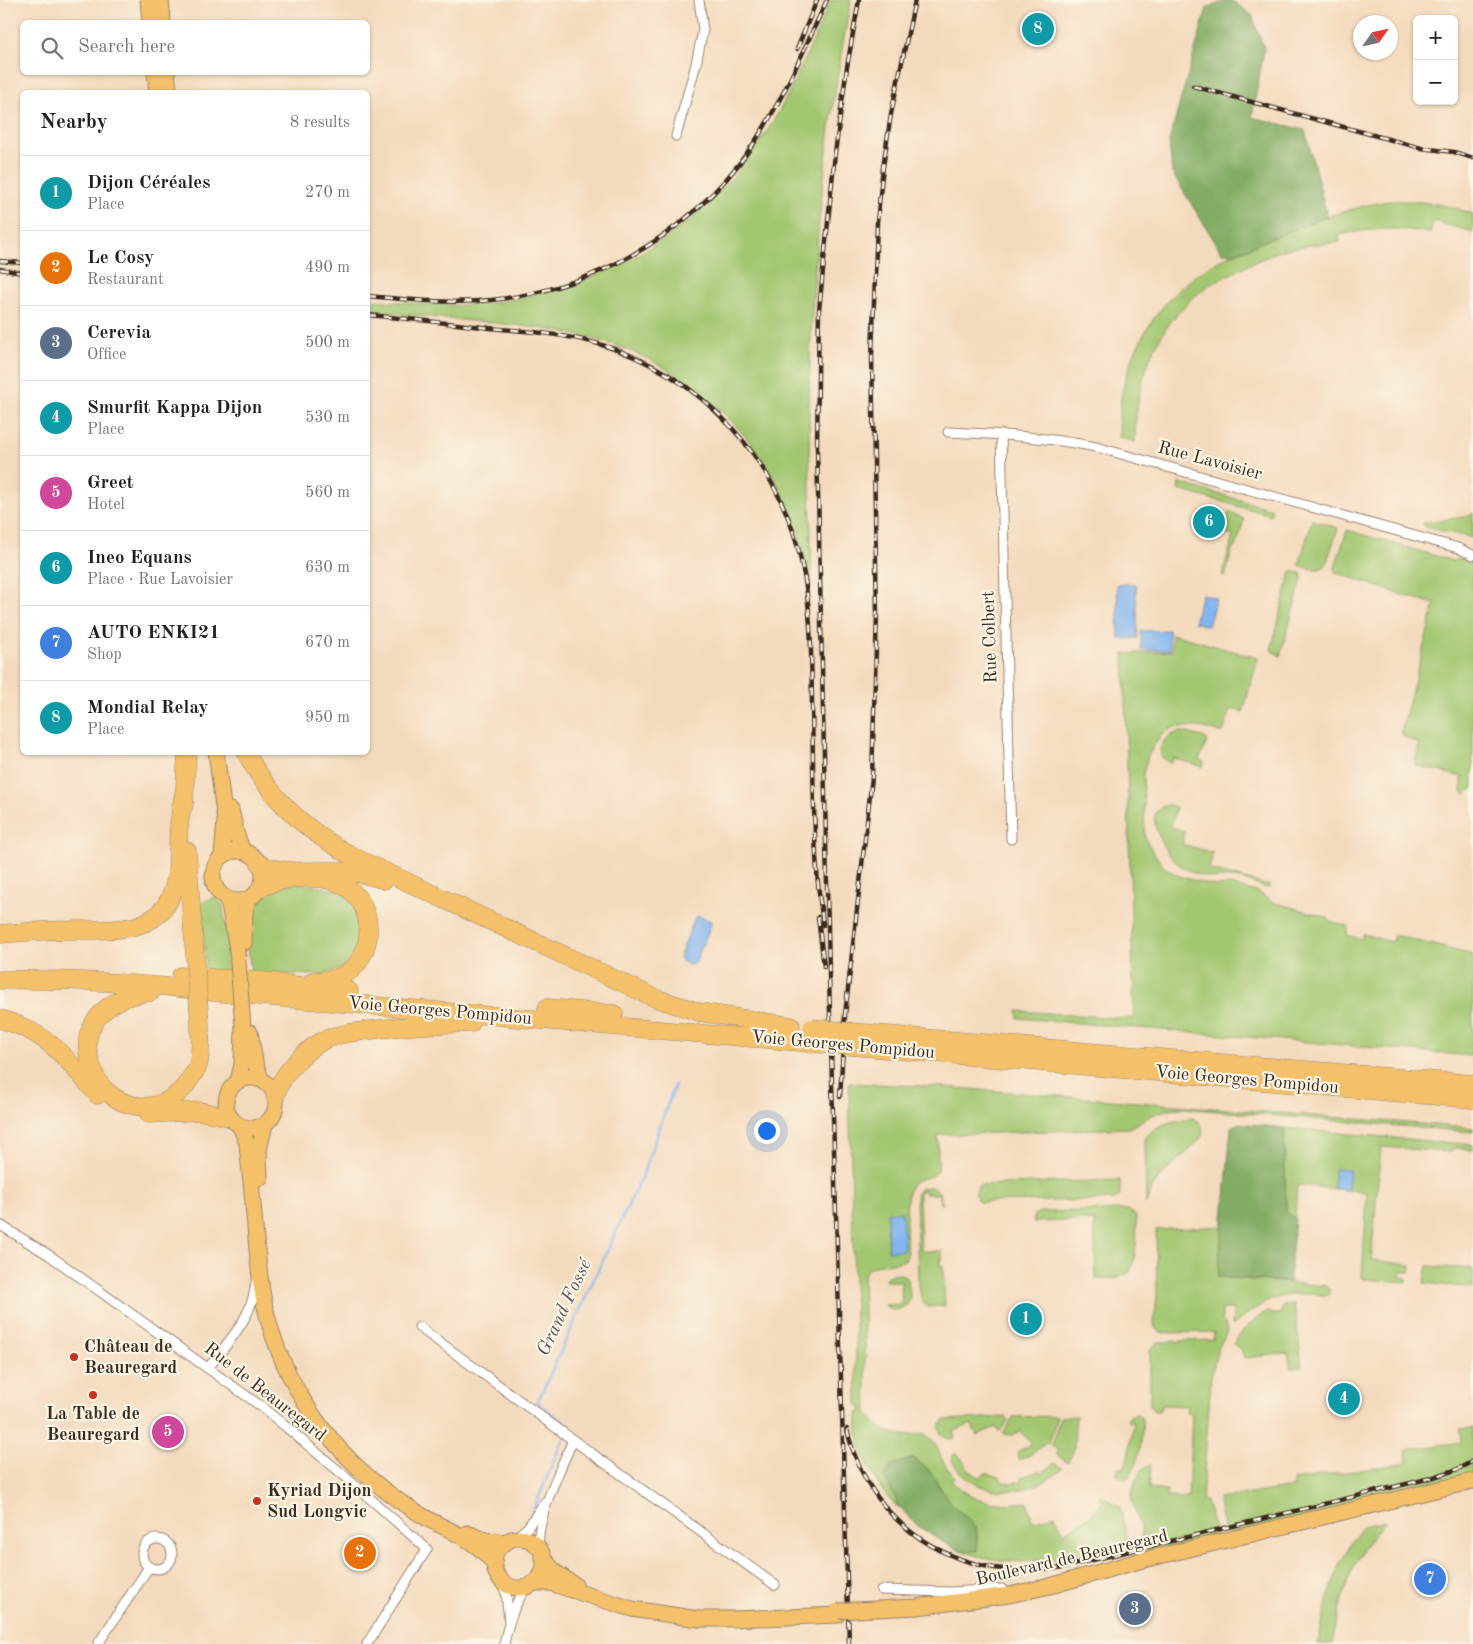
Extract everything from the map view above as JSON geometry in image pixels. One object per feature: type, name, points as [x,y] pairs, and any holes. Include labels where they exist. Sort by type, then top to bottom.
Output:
[{"type":"highway","points":[[0,934],[121,929],[135,927],[153,918],[160,912],[170,899],[178,869],[179,826],[187,755]]},
{"type":"highway","points":[[248,755],[279,800],[305,826],[354,857],[655,998],[699,1012],[791,1026]]},
{"type":"highway","points":[[184,793],[185,821],[194,945],[200,1024],[200,1052],[197,1067],[177,1096],[154,1106],[130,1104],[119,1100],[104,1090],[94,1075],[87,1053],[87,1035],[94,1021],[104,1010],[117,1001],[131,995],[150,992],[213,992]]},
{"type":"highway","points":[[260,864],[272,869],[350,872],[370,876],[441,898]]},
{"type":"highway","points":[[0,970],[168,975],[263,982],[316,981],[337,977],[348,972],[359,960],[368,937],[365,910],[356,896],[342,884],[332,880],[304,877],[277,881],[254,894]]},
{"type":"highway","points":[[0,980],[122,984],[213,992]]},
{"type":"highway","name":"Voie Georges Pompidou","points":[[263,982],[341,991],[717,1023],[791,1026],[812,1036]]},
{"type":"highway","name":"Voie Georges Pompidou","points":[[213,992],[536,1019],[812,1036],[1473,1084]]},
{"type":"highway","points":[[0,1019],[31,1030],[46,1040],[66,1057],[97,1095],[111,1105],[131,1113],[199,1111],[235,1121]]},
{"type":"highway","points":[[275,1096],[286,1072],[313,1047],[335,1036],[415,1026],[536,1019]]},
{"type":"highway","name":"Voie Georges Pompidou","points":[[851,1039],[1473,1099]]},
{"type":"main road","points":[[148,0],[150,20]]},
{"type":"main road","points":[[162,0],[163,20]]},
{"type":"main road","points":[[155,75],[157,90]]},
{"type":"main road","points":[[168,75],[169,90]]},
{"type":"main road","points":[[216,755],[225,821],[222,856]]},
{"type":"main road","points":[[222,755],[230,808],[243,851]]},
{"type":"main road","points":[[240,949],[245,912],[263,876],[260,864],[250,854],[243,851],[228,852],[222,856],[214,868],[213,882],[216,889],[226,899],[240,949],[246,1027],[261,1080]]},
{"type":"main road","points":[[226,899],[241,901],[254,894]]},
{"type":"main road","points":[[246,1027],[242,1064],[238,1080],[227,1093],[226,1109],[235,1121],[246,1143],[258,1259],[266,1310],[277,1348],[295,1386],[320,1425],[350,1458],[384,1490],[409,1508],[474,1544],[514,1587],[550,1583],[611,1604],[674,1614]]},
{"type":"main road","points":[[235,1121],[252,1128],[265,1124],[270,1120],[276,1109],[275,1096],[267,1083],[253,1078],[238,1080]]},
{"type":"main road","points":[[265,1124],[260,1142],[259,1163],[269,1288],[278,1333],[299,1384],[318,1413],[343,1444],[394,1491],[418,1508],[460,1530],[486,1540],[527,1539],[533,1542],[555,1572],[578,1587],[631,1604],[674,1614]]},
{"type":"main road","name":"Boulevard de Beauregard","points":[[674,1614],[838,1613],[917,1608],[1010,1595],[1138,1561],[1473,1481]]},
{"type":"main road","name":"Boulevard de Beauregard","points":[[854,1612],[917,1612],[997,1602],[1073,1586],[1473,1491]]},
{"type":"main road","points":[[498,1572],[497,1552],[510,1540]]},
{"type":"main road","points":[[531,1584],[538,1580],[543,1570],[541,1553]]},
{"type":"street","points":[[676,136],[696,64],[703,30],[699,0]]},
{"type":"street","name":"Rue Lavoisier","points":[[948,432],[1001,434],[1058,440],[1096,447],[1458,548],[1473,554]]},
{"type":"street","name":"Rue Colbert","points":[[1001,434],[1012,839]]},
{"type":"street","name":"Rue Lavoisier","points":[[1458,548],[1473,549]]},
{"type":"street","name":"Rue de Beauregard","points":[[0,1225],[49,1255],[269,1412],[427,1549],[367,1644]]},
{"type":"street","points":[[208,1368],[242,1326],[250,1309],[256,1289],[258,1259]]},
{"type":"street","points":[[418,1326],[775,1585]]},
{"type":"street","points":[[541,1553],[539,1533],[550,1494],[573,1440]]},
{"type":"street","points":[[510,1540],[531,1523],[550,1494]]},
{"type":"street","points":[[98,1644],[149,1567]]},
{"type":"street","points":[[498,1572],[506,1593],[509,1621]]},
{"type":"street","points":[[504,1644],[509,1621],[522,1594],[531,1584]]},
{"type":"street","points":[[881,1590],[950,1592],[1042,1588]]},
{"type":"green space","points":[[831,0],[851,0],[835,90],[823,180],[815,271],[809,390],[811,586],[791,515],[778,485],[763,460],[746,438],[717,407],[671,372],[643,356],[614,345],[574,334],[534,327],[370,310],[370,300],[453,305],[481,304],[507,300],[559,288],[594,276],[627,261],[687,221],[714,197],[739,169],[772,123],[808,53]]},
{"type":"green space","points":[[1231,0],[1252,15],[1264,49],[1252,117],[1305,130],[1327,216],[1235,253],[1222,253],[1172,173],[1169,141],[1207,8]]},
{"type":"green space","points":[[1389,201],[1432,203],[1473,214],[1473,232],[1433,221],[1430,233],[1395,229],[1339,235],[1340,242],[1287,249],[1214,282],[1187,303],[1160,337],[1144,376],[1136,419],[1135,442],[1119,437],[1120,404],[1125,379],[1140,341],[1162,308],[1191,279],[1224,258],[1291,230],[1346,211]]},
{"type":"green space","points":[[1179,483],[1272,509],[1271,515],[1178,490]]},
{"type":"green space","points":[[1229,512],[1244,519],[1236,547],[1233,547],[1225,577],[1222,576],[1233,536],[1222,533]]},
{"type":"green space","points":[[1473,513],[1473,538],[1425,527],[1423,523],[1469,516]]},
{"type":"green space","points":[[1312,520],[1338,528],[1326,565],[1320,569],[1299,565]]},
{"type":"green space","points":[[1347,530],[1453,561],[1463,559],[1473,563],[1473,788],[1466,794],[1462,792],[1462,777],[1415,765],[1419,744],[1404,737],[1401,732],[1435,604],[1335,572]]},
{"type":"green space","points":[[1291,571],[1301,573],[1302,579],[1280,656],[1271,650]]},
{"type":"green space","points":[[1172,634],[1258,658],[1243,712],[1230,709],[1223,733],[1200,727],[1174,727],[1162,734],[1148,756],[1143,773],[1145,838],[1153,852],[1164,867],[1179,876],[1217,886],[1229,885],[1257,892],[1272,902],[1327,917],[1329,921],[1348,926],[1347,935],[1362,939],[1363,934],[1392,942],[1394,935],[1473,955],[1473,1056],[1018,1018],[1017,1011],[1134,1019],[1124,654],[1172,651]]},
{"type":"green space","points":[[1184,732],[1205,738],[1207,742],[1199,760],[1204,762],[1203,767],[1173,758],[1171,763],[1162,756],[1160,752],[1161,747],[1166,739],[1171,735]]},
{"type":"green space","points":[[1168,805],[1176,807],[1171,827],[1185,831],[1182,844],[1213,853],[1209,869],[1270,886],[1269,888],[1236,878],[1202,876],[1175,861],[1163,845],[1155,824],[1157,811],[1161,807]]},
{"type":"green space","points":[[296,882],[344,892],[362,917],[358,951],[341,968],[322,975],[251,973],[247,934],[251,905],[267,889]]},
{"type":"green space","points":[[214,896],[222,904],[234,973],[206,971],[201,907],[202,903]]},
{"type":"green space","points":[[849,1083],[943,1087],[1473,1128],[1473,1132],[1180,1108],[1160,1112],[1129,1128],[938,1135],[938,1169],[933,1175],[912,1184],[909,1189],[906,1207],[907,1255],[905,1260],[874,1266],[865,1272],[863,1280],[867,1412],[885,1430],[903,1435],[929,1437],[936,1445],[945,1465],[955,1477],[951,1481],[969,1494],[987,1501],[1006,1504],[1027,1502],[1033,1522],[1055,1515],[1064,1533],[1088,1517],[1103,1502],[1098,1497],[1101,1496],[1119,1506],[1129,1542],[1065,1557],[1024,1562],[1004,1561],[959,1550],[978,1551],[976,1527],[947,1498],[928,1469],[884,1476],[901,1509],[887,1497],[881,1488],[869,1468],[861,1448],[858,1437],[858,1413],[861,1413],[861,1406],[857,1405]]},
{"type":"green space","points":[[1192,1118],[1201,1125],[1203,1130],[1202,1136],[1195,1145],[1162,1175],[1150,1193],[1146,1204],[1145,1140],[1153,1130],[1159,1127]]},
{"type":"green space","points":[[1239,1123],[1284,1128],[1286,1212],[1295,1219],[1289,1282],[1218,1277],[1231,1127]]},
{"type":"green space","points":[[1284,1128],[1473,1145],[1473,1150],[1454,1148],[1451,1152],[1381,1147],[1371,1260],[1411,1265],[1410,1272],[1402,1272],[1401,1277],[1407,1278],[1407,1282],[1362,1279],[1367,1192],[1297,1185],[1295,1219],[1286,1212]]},
{"type":"green space","points":[[1120,1180],[1120,1195],[1115,1200],[979,1202],[976,1196],[979,1185]]},
{"type":"green space","points":[[930,1187],[936,1189],[939,1193],[942,1204],[940,1204],[939,1194],[925,1194],[925,1191],[919,1191],[921,1251],[942,1251],[940,1266],[943,1266],[945,1306],[927,1307],[922,1301],[918,1286],[916,1194],[921,1188]]},
{"type":"green space","points":[[1128,1210],[1136,1216],[1135,1251],[1130,1272],[1118,1278],[1096,1279],[1094,1220],[1033,1222],[1034,1215],[1040,1212]]},
{"type":"green space","points":[[1223,1226],[1218,1277],[1326,1286],[1329,1289],[1329,1294],[1326,1296],[1299,1294],[1276,1298],[1255,1309],[1234,1325],[1232,1325],[1233,1309],[1222,1309],[1222,1321],[1227,1332],[1218,1348],[1211,1377],[1202,1501],[1206,1501],[1216,1532],[1215,1537],[1143,1553],[1141,1550],[1142,1533],[1132,1500],[1134,1485],[1142,1470],[1151,1465],[1149,1489],[1167,1491],[1167,1497],[1188,1498],[1192,1414],[1186,1413],[1187,1406],[1162,1405],[1159,1411],[1154,1411],[1150,1405],[1150,1350],[1158,1342],[1213,1340],[1214,1332],[1164,1333],[1159,1332],[1155,1328],[1157,1296],[1156,1230]]},
{"type":"green space","points":[[1428,1266],[1473,1269],[1473,1288],[1424,1283]]},
{"type":"green space","points":[[895,1273],[901,1274],[907,1279],[910,1296],[909,1301],[903,1307],[891,1310],[885,1305],[902,1304],[901,1281],[885,1281],[886,1277]]},
{"type":"green space","points":[[1294,1304],[1302,1367],[1291,1368],[1288,1353],[1244,1358],[1241,1349],[1233,1344],[1244,1330],[1268,1311],[1272,1314],[1280,1314],[1284,1305]]},
{"type":"green space","points":[[1136,1414],[1142,1418],[1140,1449],[1132,1472],[1128,1478],[1123,1478],[1117,1475],[1118,1467],[1123,1469],[1127,1462],[1134,1423],[1127,1421],[1130,1416]]},
{"type":"green space","points":[[1057,1416],[1049,1444],[1046,1443],[1030,1455],[1019,1460],[1017,1452],[1032,1444],[1020,1431],[1013,1435],[1003,1434],[1013,1417]]},
{"type":"green space","points":[[1077,1416],[1073,1451],[1067,1463],[1056,1454],[1058,1450],[1052,1446],[1060,1417]]},
{"type":"green space","points":[[1006,1417],[1008,1421],[999,1432],[996,1427],[977,1435],[971,1424],[953,1432],[955,1438],[949,1438],[942,1435],[939,1427],[944,1420]]},
{"type":"green space","points":[[1473,1428],[1473,1478],[1229,1535],[1225,1531],[1218,1499],[1293,1487],[1293,1480],[1407,1463],[1406,1450],[1461,1442],[1460,1429]]},
{"type":"green space","points":[[954,1454],[957,1454],[966,1464],[965,1466],[978,1477],[985,1473],[1000,1477],[1004,1483],[1022,1482],[1022,1477],[1039,1471],[1041,1474],[1054,1463],[1062,1469],[1049,1479],[1034,1486],[1019,1490],[1003,1491],[987,1488],[973,1482],[961,1473],[951,1459]]},
{"type":"green space","points":[[913,1458],[928,1469],[947,1498],[976,1527],[978,1551],[959,1550],[939,1540],[918,1526],[901,1509],[884,1477],[892,1465]]},
{"type":"green space","points":[[1386,1521],[1366,1545],[1353,1568],[1341,1605],[1332,1644],[1318,1644],[1333,1582],[1345,1553],[1363,1526]]},
{"type":"water","points":[[1117,584],[1136,584],[1138,638],[1119,639]]},
{"type":"water","points":[[1202,594],[1216,598],[1208,626],[1194,622]]},
{"type":"water","points":[[1169,630],[1170,650],[1141,650],[1141,631]]},
{"type":"water","points":[[699,916],[711,921],[710,927],[695,963],[689,965],[682,961],[680,956],[695,917]]},
{"type":"water","points":[[1335,1168],[1350,1170],[1348,1190],[1333,1188]]},
{"type":"water","points":[[887,1212],[902,1212],[904,1250],[888,1251]]},
{"type":"waterway","name":"Grand Fossé","points":[[530,1518],[560,1446],[570,1427],[537,1403],[644,1171],[675,1084]]},
{"type":"railway","points":[[797,49],[817,0]]},
{"type":"railway","points":[[370,296],[461,302],[492,300],[533,293],[573,282],[611,266],[647,246],[681,222],[712,195],[739,163],[763,129],[781,98],[827,0]]},
{"type":"railway","points":[[849,1644],[830,1016],[817,447],[819,310],[835,153],[859,0]]},
{"type":"railway","points":[[840,1097],[845,1015],[872,777],[877,614],[872,356],[877,222],[891,114],[915,0]]},
{"type":"railway","points":[[1193,86],[1421,148],[1454,152],[1473,158]]},
{"type":"railway","points":[[0,261],[20,263]]},
{"type":"railway","points":[[0,269],[20,273]]},
{"type":"railway","points":[[370,315],[545,333],[599,344],[636,358],[671,377],[703,400],[731,427],[755,457],[776,491],[791,527],[802,565],[808,599],[813,786],[818,884],[823,925]]},
{"type":"railway","points":[[818,917],[824,967]]},
{"type":"railway","points":[[847,1429],[859,1465],[877,1497],[901,1523],[929,1544],[960,1559],[995,1568],[1031,1570],[1068,1566],[1431,1478],[1458,1469],[1473,1461]]},
{"type":"place","name":"Mondial Relay","points":[[1038,29]]},
{"type":"place","name":"Ineo Equans","points":[[1209,522]]},
{"type":"place","name":"Dijon Céréales","points":[[1026,1319]]},
{"type":"place","name":"Château de Beauregard","points":[[74,1357]]},
{"type":"place","name":"La Table de Beauregard","points":[[93,1395]]},
{"type":"place","name":"Smurfit Kappa Dijon","points":[[1344,1399]]},
{"type":"place","name":"Greet","points":[[168,1432]]},
{"type":"place","name":"Kyriad Dijon Sud Longvic","points":[[257,1501]]},
{"type":"place","name":"Le Cosy","points":[[360,1553]]},
{"type":"place","name":"AUTO ENKI21","points":[[1430,1579]]},
{"type":"place","name":"Cerevia","points":[[1135,1609]]}]
